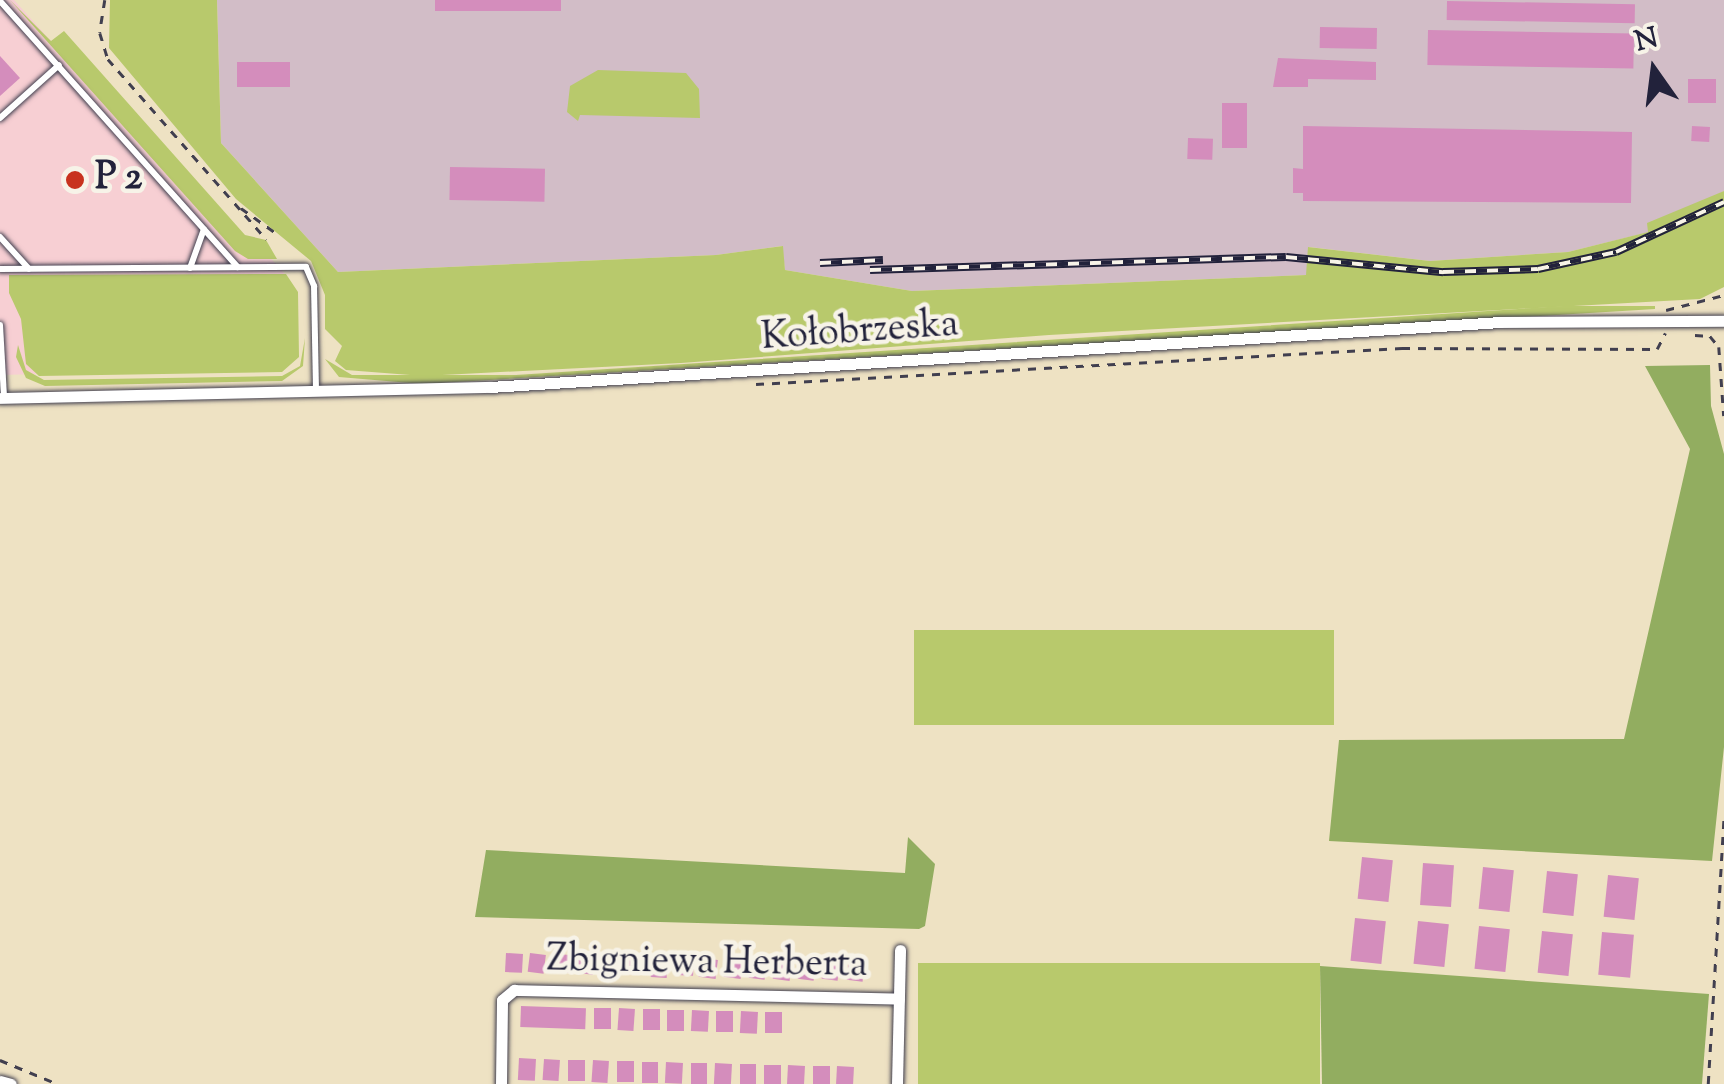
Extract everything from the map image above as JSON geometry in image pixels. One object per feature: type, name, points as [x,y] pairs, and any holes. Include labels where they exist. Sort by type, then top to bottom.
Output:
[{"type":"street","name":"Kołobrzeska","points":[[2,398],[686,377],[1500,322],[1724,321]]},
{"type":"street","points":[[897,1084],[900,950]]},
{"type":"street","name":"Zbigniewa Herberta","points":[[501,1084],[502,1000],[514,990],[899,998]]},
{"type":"street","points":[[0,1080],[11,1084]]},
{"type":"lane","points":[[0,1],[239,268]]},
{"type":"lane","points":[[0,118],[59,66]]},
{"type":"lane","points":[[190,268],[204,228]]},
{"type":"lane","points":[[0,237],[29,269]]},
{"type":"lane","points":[[0,268],[306,267],[314,286],[316,390]]},
{"type":"lane","points":[[0,325],[2,398]]},
{"type":"path","points":[[104,0],[100,33],[108,60],[266,239]]},
{"type":"path","points":[[234,203],[276,234]]},
{"type":"path","points":[[1666,308],[1710,303],[1724,295]]},
{"type":"path","points":[[740,384],[1414,348],[1657,349],[1663,346],[1665,328]]},
{"type":"path","points":[[1684,334],[1713,338],[1724,416]]},
{"type":"path","points":[[1708,1084],[1724,815]]},
{"type":"path","points":[[0,1060],[58,1084]]},
{"type":"shaded area","points":[[0,0],[14,0],[240,250],[263,250],[284,273],[296,294],[284,368],[0,375]]},
{"type":"shaded area","points":[[217,0],[1724,0],[1724,191],[1649,232],[1568,252],[1430,261],[1309,247],[1307,275],[912,291],[785,270],[782,246],[716,255],[338,272],[221,143]]},
{"type":"green space","points":[[10,0],[51,41],[64,31],[245,235],[266,240],[277,259],[248,259],[235,251]]},
{"type":"green space","points":[[110,0],[217,0],[221,143],[338,272],[716,255],[783,246],[785,270],[912,291],[1306,275],[1308,247],[1430,261],[1568,252],[1648,232],[1647,223],[1724,191],[1724,287],[1700,299],[1049,335],[681,363],[423,376],[346,370],[335,361],[342,346],[325,329],[325,295],[311,261],[236,199],[109,48]]},
{"type":"green space","points":[[598,70],[686,73],[699,89],[700,118],[580,115],[578,121],[567,112],[570,86]]},
{"type":"green space","points":[[286,274],[298,292],[299,357],[282,372],[39,376],[26,364],[21,319],[9,293],[9,275]]},
{"type":"green space","points":[[1563,306],[1655,309],[422,384],[339,377],[325,359],[352,375],[516,375]]},
{"type":"green space","points":[[305,338],[303,366],[282,381],[45,386],[26,378],[16,357],[18,345],[26,370],[44,380],[282,376],[300,366]]},
{"type":"green space","points":[[1710,365],[1711,406],[1724,454],[1724,747],[1712,861],[1329,841],[1339,740],[1624,739],[1690,449],[1645,366]]},
{"type":"green space","points":[[914,630],[1334,630],[1334,725],[914,725]]},
{"type":"green space","points":[[908,837],[935,864],[925,926],[919,929],[475,917],[486,850],[905,873]]},
{"type":"green space","points":[[918,963],[1320,963],[1320,1084],[918,1084]]},
{"type":"green space","points":[[1320,966],[1709,994],[1702,1084],[1322,1084]]},
{"type":"building","points":[[435,0],[561,0],[561,11],[435,11]]},
{"type":"building","points":[[1447,1],[1635,4],[1635,23],[1447,20]]},
{"type":"building","points":[[1320,27],[1377,28],[1377,49],[1320,48]]},
{"type":"building","points":[[1428,30],[1634,34],[1633,69],[1427,65]]},
{"type":"building","points":[[0,56],[20,78],[0,96]]},
{"type":"building","points":[[1278,58],[1376,62],[1376,80],[1308,79],[1308,87],[1273,87]]},
{"type":"building","points":[[237,62],[290,62],[290,87],[237,87]]},
{"type":"building","points":[[1688,79],[1716,79],[1716,103],[1688,103]]},
{"type":"building","points":[[1222,103],[1247,103],[1247,148],[1222,148]]},
{"type":"building","points":[[1303,126],[1632,132],[1631,203],[1303,201],[1303,193],[1293,193],[1293,168],[1303,169]]},
{"type":"building","points":[[1692,126],[1710,127],[1709,142],[1691,141]]},
{"type":"building","points":[[1188,138],[1213,139],[1212,160],[1187,159]]},
{"type":"building","points":[[450,167],[545,169],[544,202],[449,200]]},
{"type":"building","points":[[1362,857],[1393,860],[1388,902],[1358,899]]},
{"type":"building","points":[[1423,863],[1454,865],[1451,907],[1420,905]]},
{"type":"building","points":[[1483,867],[1514,870],[1509,912],[1479,909]]},
{"type":"building","points":[[1547,871],[1578,874],[1573,916],[1543,913]]},
{"type":"building","points":[[1608,875],[1639,878],[1634,920],[1604,917]]},
{"type":"building","points":[[1355,918],[1386,921],[1381,964],[1351,961]]},
{"type":"building","points":[[1418,921],[1449,924],[1444,967],[1414,964]]},
{"type":"building","points":[[1479,926],[1510,929],[1505,972],[1475,969]]},
{"type":"building","points":[[1542,931],[1573,934],[1568,976],[1538,973]]},
{"type":"building","points":[[1602,932],[1634,935],[1630,978],[1598,975]]},
{"type":"building","points":[[506,953],[523,954],[522,973],[505,972]]},
{"type":"building","points":[[530,953],[546,955],[544,974],[528,972]]},
{"type":"building","points":[[555,954],[571,955],[570,973],[554,972]]},
{"type":"building","points":[[579,955],[595,957],[593,975],[577,973]]},
{"type":"building","points":[[603,956],[620,958],[618,977],[601,975]]},
{"type":"building","points":[[628,956],[645,957],[644,975],[627,974]]},
{"type":"building","points":[[677,957],[694,958],[693,976],[676,975]]},
{"type":"building","points":[[652,958],[668,959],[667,978],[651,977]]},
{"type":"building","points":[[701,958],[718,960],[716,979],[699,977]]},
{"type":"building","points":[[726,958],[743,960],[741,979],[724,977]]},
{"type":"building","points":[[751,959],[767,961],[765,980],[749,978]]},
{"type":"building","points":[[775,960],[792,962],[790,981],[773,979]]},
{"type":"building","points":[[800,960],[816,962],[814,981],[798,979]]},
{"type":"building","points":[[824,960],[840,962],[838,981],[822,979]]},
{"type":"building","points":[[849,961],[865,963],[863,982],[847,980]]},
{"type":"building","points":[[521,1006],[586,1008],[585,1029],[520,1027]]},
{"type":"building","points":[[594,1008],[611,1008],[611,1029],[594,1029]]},
{"type":"building","points":[[619,1008],[635,1009],[633,1031],[617,1030]]},
{"type":"building","points":[[643,1009],[660,1009],[660,1030],[643,1030]]},
{"type":"building","points":[[667,1010],[684,1010],[684,1031],[667,1031]]},
{"type":"building","points":[[692,1010],[709,1011],[708,1032],[691,1031]]},
{"type":"building","points":[[716,1011],[733,1011],[733,1032],[716,1032]]},
{"type":"building","points":[[741,1011],[758,1012],[757,1034],[740,1033]]},
{"type":"building","points":[[765,1012],[782,1012],[782,1033],[765,1033]]},
{"type":"building","points":[[519,1058],[536,1059],[535,1081],[518,1080]]},
{"type":"building","points":[[544,1059],[560,1060],[558,1081],[543,1080]]},
{"type":"building","points":[[568,1060],[585,1060],[585,1081],[568,1081]]},
{"type":"building","points":[[593,1060],[609,1061],[607,1083],[591,1082]]},
{"type":"building","points":[[617,1061],[634,1061],[634,1082],[617,1082]]},
{"type":"building","points":[[642,1062],[658,1062],[658,1083],[642,1083]]},
{"type":"building","points":[[666,1062],[683,1063],[682,1084],[665,1083]]},
{"type":"building","points":[[691,1063],[707,1063],[707,1084],[691,1084]]},
{"type":"building","points":[[715,1063],[732,1064],[731,1084],[714,1084]]},
{"type":"building","points":[[740,1064],[756,1064],[756,1084],[740,1084]]},
{"type":"building","points":[[764,1065],[781,1065],[781,1084],[764,1084]]},
{"type":"building","points":[[788,1065],[805,1066],[804,1084],[787,1084]]},
{"type":"building","points":[[813,1066],[830,1066],[830,1084],[813,1084]]},
{"type":"building","points":[[837,1066],[854,1067],[853,1084],[836,1084]]},
{"type":"railway","points":[[870,270],[1286,257],[1443,272],[1538,269],[1616,252],[1724,202]]},
{"type":"railway","points":[[820,263],[883,260]]},
{"type":"place","name":"P 2","points":[[75,180]]}]
